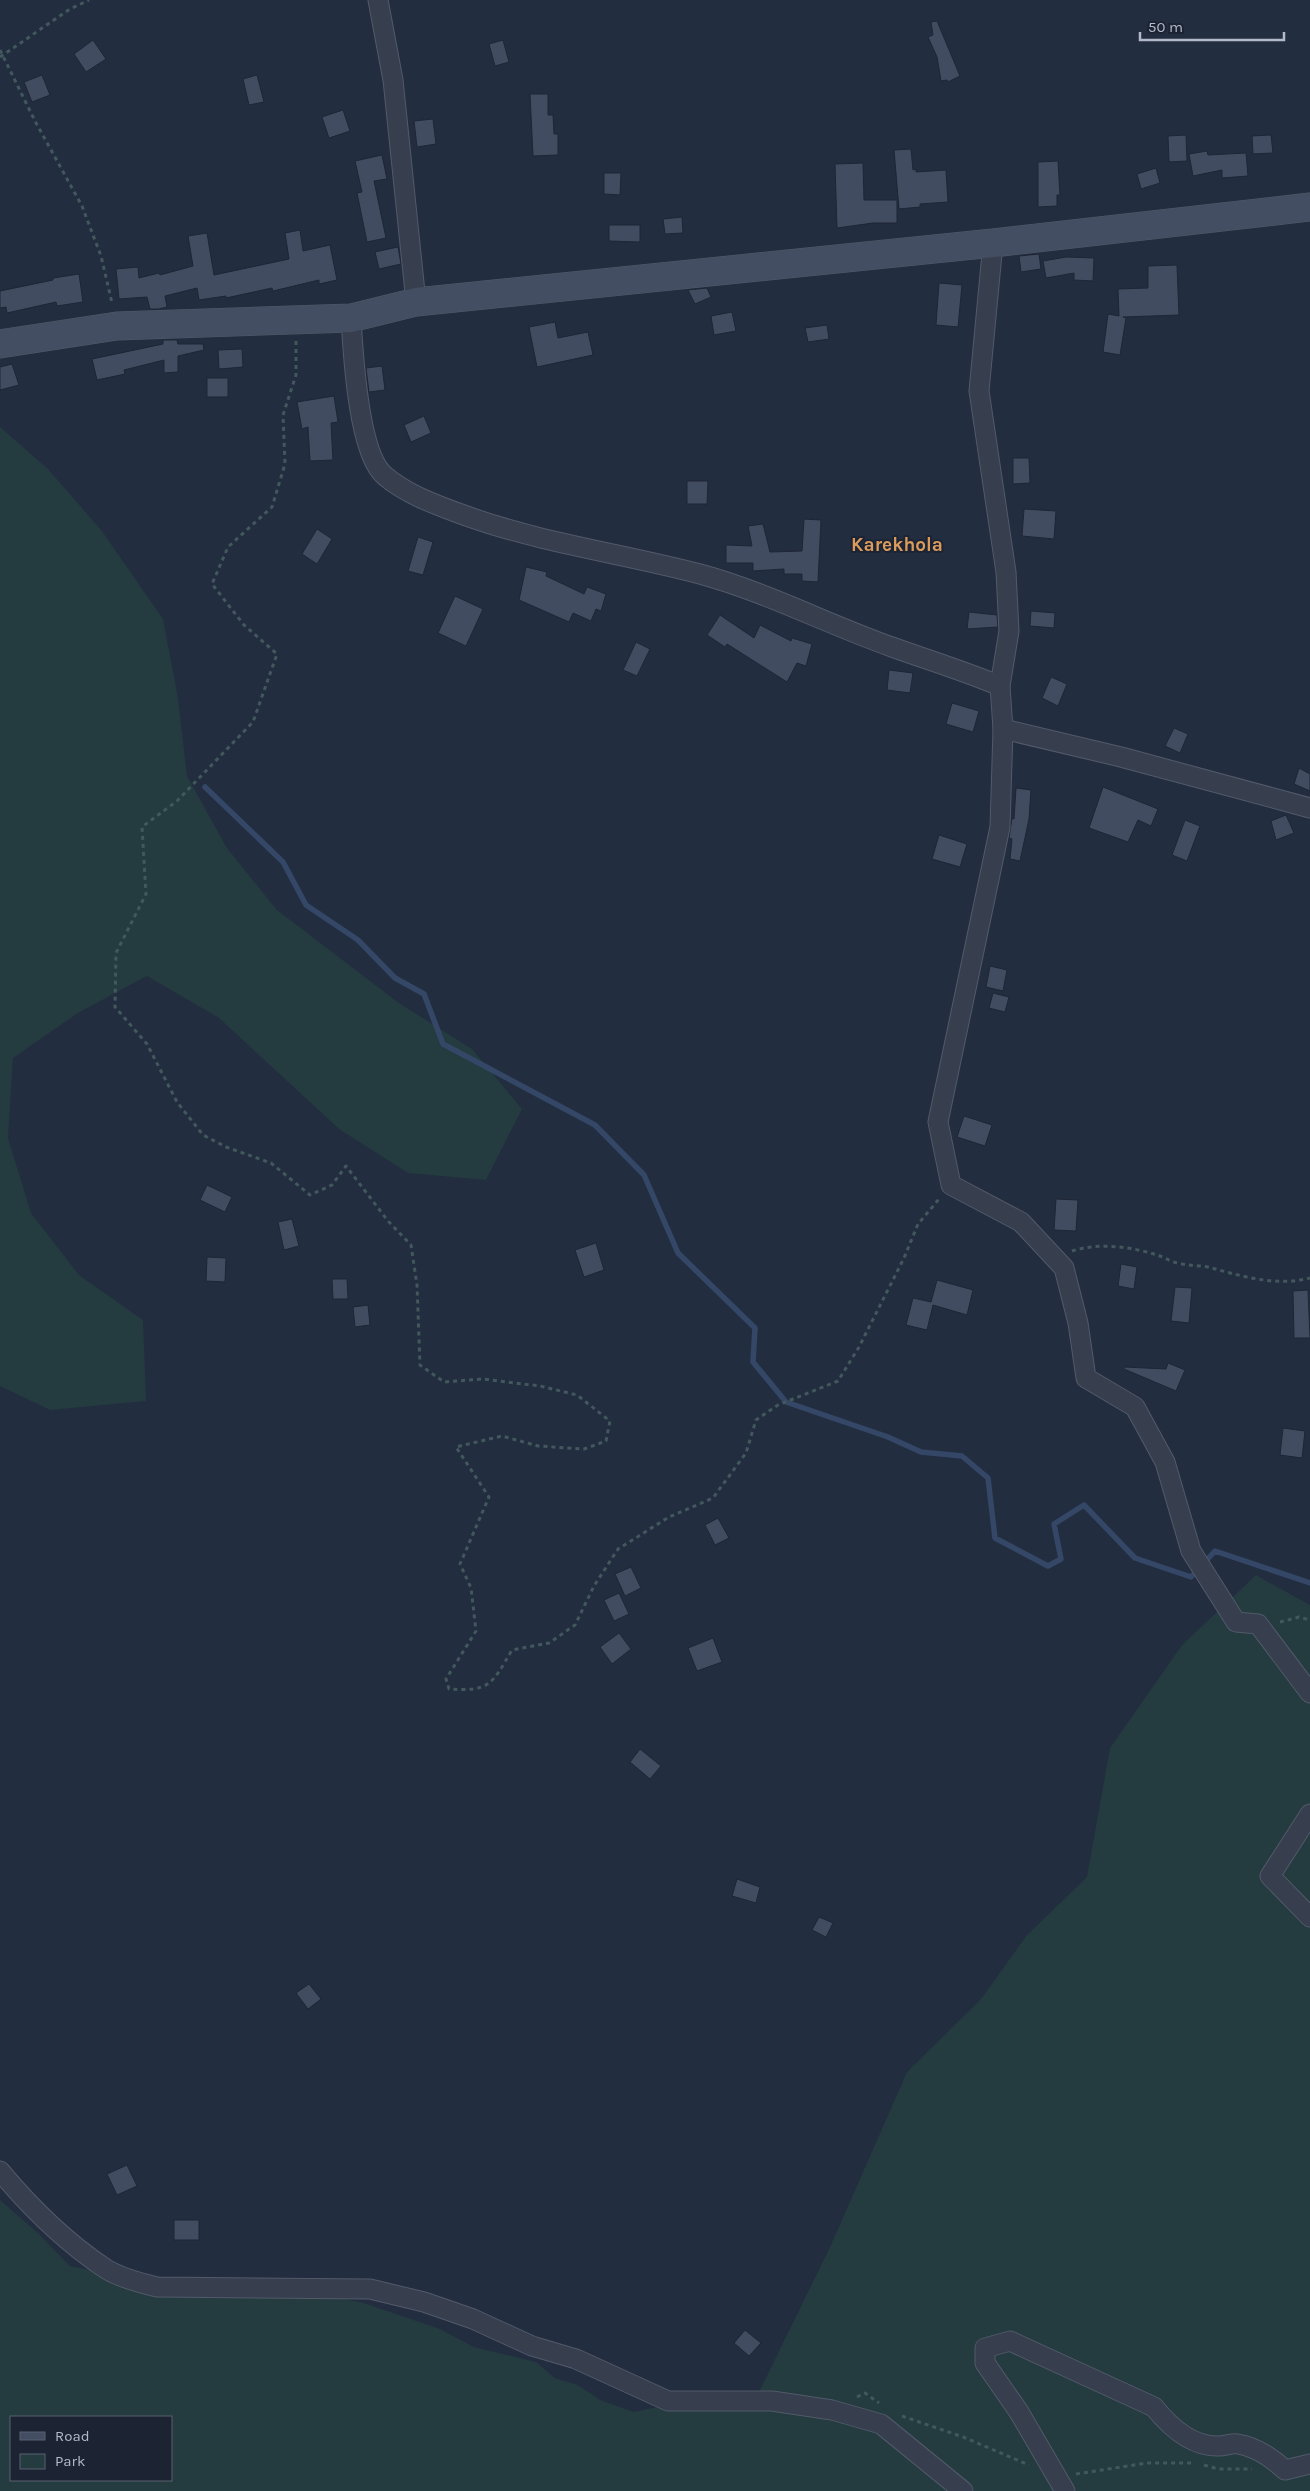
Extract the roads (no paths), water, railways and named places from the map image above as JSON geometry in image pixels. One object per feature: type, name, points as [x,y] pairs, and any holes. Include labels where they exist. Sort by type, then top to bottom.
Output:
[{"type":"street","points":[[378,0],[393,80],[416,302]]},
{"type":"street","points":[[0,344],[117,326],[352,318],[416,302],[993,243],[1310,207]]},
{"type":"street","points":[[993,243],[979,391],[1006,572],[1008,631],[1000,686],[1003,729],[1000,827],[938,1122],[951,1185],[1021,1222],[1064,1268],[1074,1304],[1086,1378],[1134,1408],[1165,1462],[1192,1551],[1208,1577],[1236,1622],[1258,1624],[1310,1693]]},
{"type":"street","points":[[352,318],[353,367],[367,443],[383,475],[431,503],[497,527],[557,544],[628,557],[702,575],[770,597],[892,647],[946,664],[1000,686]]},
{"type":"street","points":[[1003,729],[1121,757],[1310,808]]},
{"type":"street","points":[[1310,1814],[1270,1876],[1310,1917]]},
{"type":"street","points":[[0,2171],[55,2228],[107,2269],[132,2280],[157,2288],[187,2286],[370,2289],[396,2294],[473,2319],[532,2346],[576,2359],[668,2401],[772,2401],[832,2410],[881,2424],[962,2491]]},
{"type":"street","points":[[1065,2491],[1019,2412],[985,2364],[985,2348],[1010,2341],[1154,2408],[1169,2425],[1188,2438],[1217,2447],[1237,2444],[1268,2454],[1285,2470],[1310,2464]]},
{"type":"waterway","points":[[205,787],[283,862],[306,905],[358,940],[395,978],[424,994],[443,1044],[595,1125],[644,1175],[678,1253],[755,1328],[753,1362],[786,1402],[888,1437],[921,1452],[962,1456],[988,1478],[995,1538],[1048,1566],[1061,1559],[1054,1524],[1084,1505],[1135,1558],[1191,1577],[1215,1551],[1310,1583]]},
{"type":"district","name":"Karekhola","points":[[897,545]]}]
